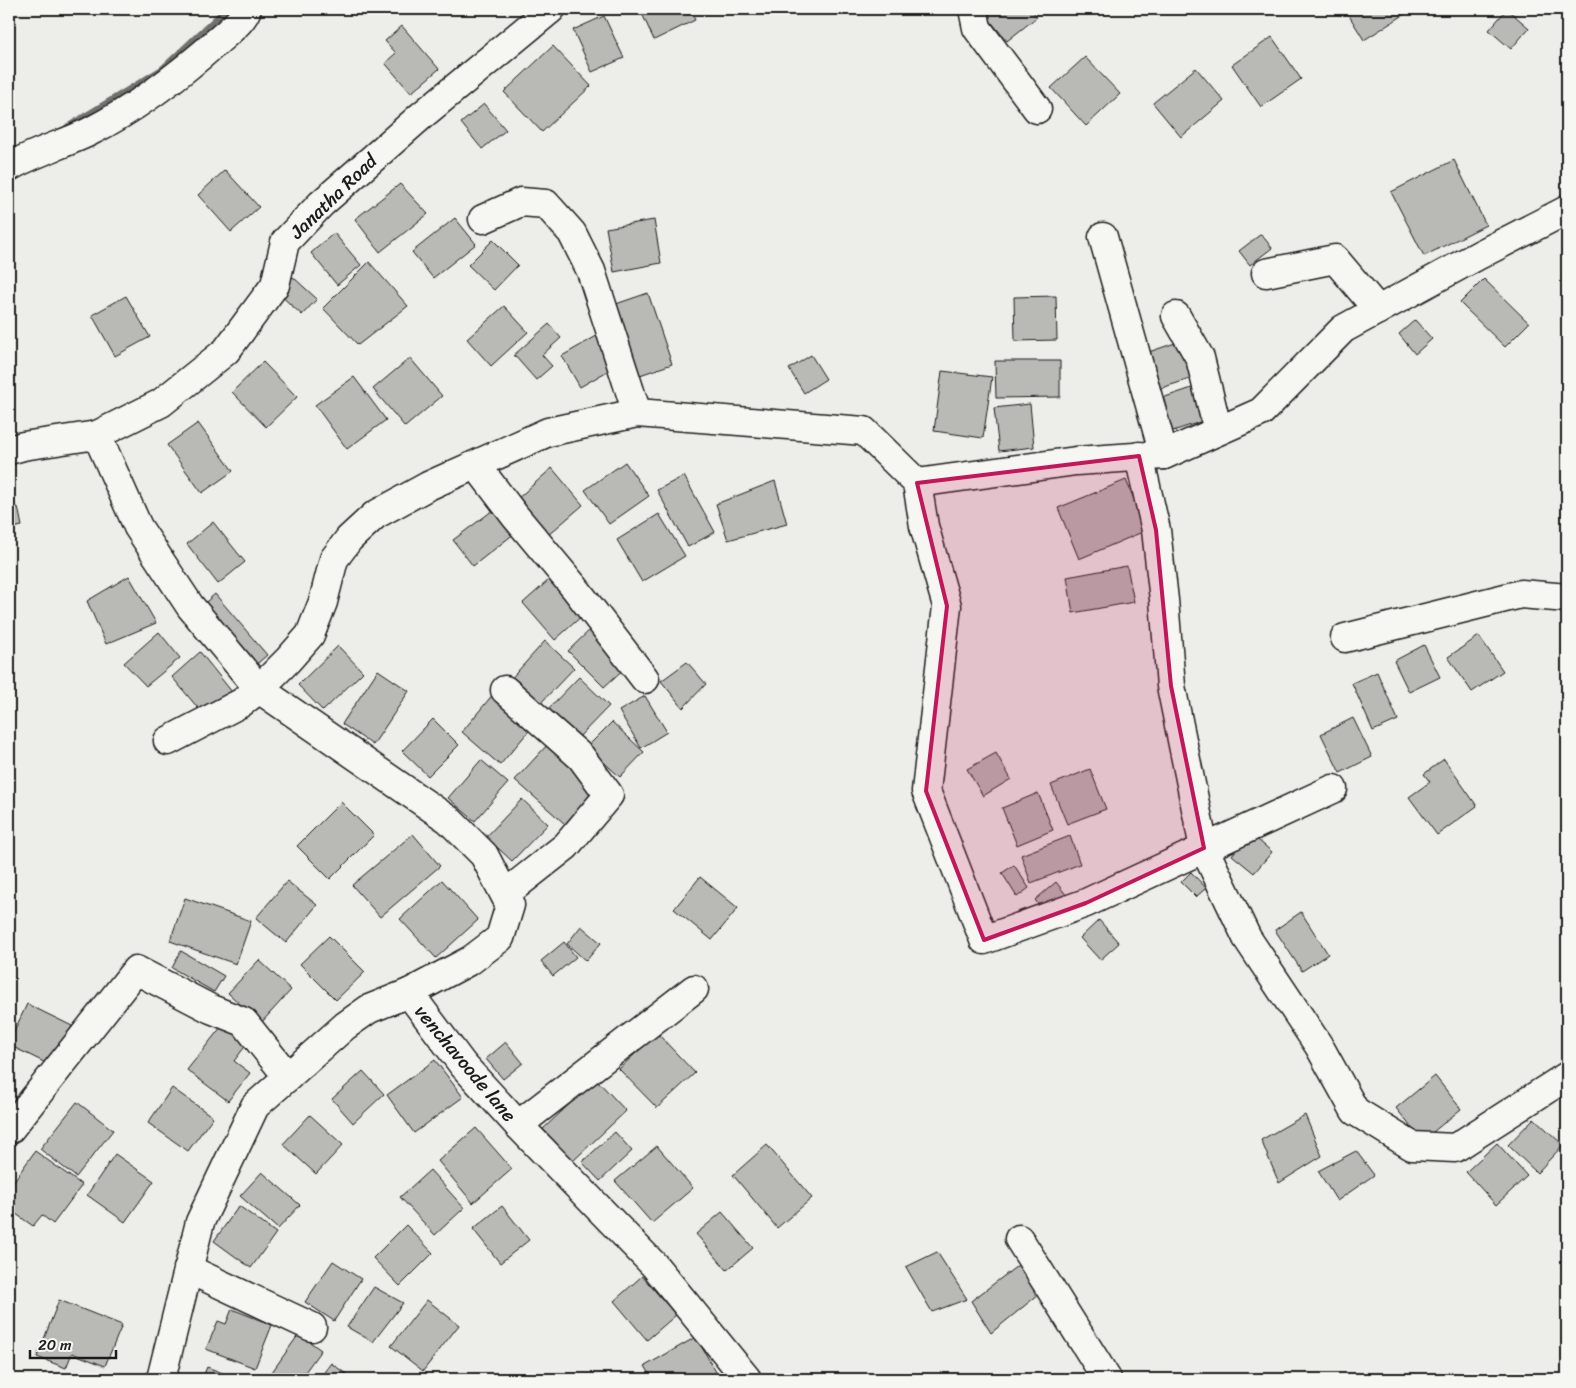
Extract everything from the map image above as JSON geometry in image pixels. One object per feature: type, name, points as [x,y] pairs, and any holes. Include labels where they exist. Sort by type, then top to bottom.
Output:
[{"type":"street","points":[[9,167],[27,157],[89,132],[141,101],[201,56],[244,18],[247,9]]},
{"type":"street","name":"Janatha Road","points":[[9,450],[22,446],[97,435],[161,404],[226,351],[275,285],[285,242],[320,204],[421,116],[551,9]]},
{"type":"street","points":[[973,9],[977,28],[1037,109]]},
{"type":"street","points":[[483,219],[520,202],[546,204],[572,233],[591,271],[636,413]]},
{"type":"street","points":[[917,483],[1076,461],[1152,455],[1216,432],[1261,412],[1342,329],[1567,210]]},
{"type":"street","points":[[1103,237],[1152,455],[1156,530],[1171,686],[1204,848],[1247,938],[1319,1046],[1355,1111],[1412,1146],[1455,1148],[1567,1076]]},
{"type":"street","points":[[1266,273],[1335,259],[1378,310]]},
{"type":"street","points":[[1176,316],[1200,358],[1216,423],[1216,432]]},
{"type":"street","points":[[168,741],[241,703],[259,689],[310,635],[323,602],[334,559],[349,539],[375,515],[428,486],[548,432],[636,413],[864,431],[917,483],[924,526],[947,606],[926,791],[984,940],[1086,902],[1332,789]]},
{"type":"street","points":[[97,435],[138,528],[190,606],[259,689],[449,820],[484,855],[510,904],[500,938],[470,960],[409,993]]},
{"type":"street","points":[[476,465],[514,516],[575,588],[645,679]]},
{"type":"street","points":[[1345,638],[1521,594],[1567,598]]},
{"type":"street","points":[[505,690],[582,757],[609,795],[566,846],[505,894]]},
{"type":"street","points":[[10,1129],[136,970],[211,1009],[244,1022],[288,1076]]},
{"type":"street","points":[[518,1125],[694,989]]},
{"type":"street","name":"venchavoode lane","points":[[161,1379],[200,1222],[255,1106],[345,1026],[369,1009],[409,993],[463,1065],[518,1125],[654,1265],[748,1379]]},
{"type":"street","points":[[1019,1240],[1107,1379]]},
{"type":"street","points":[[188,1269],[312,1327]]},
{"type":"highlighted area","points":[[1139,456],[1156,530],[1171,686],[1204,848],[1086,903],[984,940],[926,791],[947,606],[917,483]]},
{"type":"building","points":[[640,9],[690,9],[695,20],[654,40]]},
{"type":"building","points":[[985,9],[1031,9],[1037,17],[1007,41],[982,11]]},
{"type":"building","points":[[1345,9],[1409,9],[1410,11],[1364,40]]},
{"type":"building","points":[[1507,9],[1529,28],[1511,49],[1489,30]]},
{"type":"building","points":[[604,16],[624,58],[592,72],[573,30]]},
{"type":"building","points":[[402,26],[439,69],[411,93],[385,63],[396,53],[385,41]]},
{"type":"building","points":[[1272,37],[1301,79],[1261,107],[1232,65]]},
{"type":"building","points":[[553,46],[591,86],[542,132],[504,92]]},
{"type":"building","points":[[1085,57],[1120,94],[1086,126],[1051,88]]},
{"type":"building","points":[[1196,68],[1224,101],[1181,137],[1153,103]]},
{"type":"building","points":[[484,104],[506,130],[482,149],[461,123]]},
{"type":"building","points":[[1454,160],[1486,225],[1424,256],[1391,192]]},
{"type":"building","points":[[225,170],[259,207],[231,232],[198,195]]},
{"type":"building","points":[[400,184],[428,214],[380,252],[355,219]]},
{"type":"building","points":[[455,218],[476,244],[433,278],[412,252]]},
{"type":"building","points":[[654,220],[661,263],[614,272],[606,228]]},
{"type":"building","points":[[334,233],[361,265],[337,285],[311,253]]},
{"type":"building","points":[[1261,234],[1272,248],[1250,265],[1239,251]]},
{"type":"building","points":[[493,240],[518,265],[494,290],[468,265]]},
{"type":"building","points":[[369,262],[408,306],[358,345],[323,308]]},
{"type":"building","points":[[293,277],[317,299],[302,315],[278,293]]},
{"type":"building","points":[[1484,279],[1529,323],[1505,347],[1460,303]]},
{"type":"building","points":[[648,293],[672,364],[640,375],[616,304]]},
{"type":"building","points":[[126,296],[150,337],[115,356],[92,315]]},
{"type":"building","points":[[1056,296],[1057,340],[1015,341],[1014,297]]},
{"type":"building","points":[[504,306],[528,332],[491,366],[467,339]]},
{"type":"building","points":[[1415,320],[1432,339],[1415,354],[1399,334]]},
{"type":"building","points":[[549,324],[561,338],[542,355],[552,366],[536,380],[514,355]]},
{"type":"building","points":[[600,334],[618,365],[580,387],[562,356]]},
{"type":"building","points":[[1181,341],[1193,378],[1152,391],[1140,355]]},
{"type":"building","points":[[811,355],[826,379],[804,393],[789,369]]},
{"type":"building","points":[[410,358],[442,396],[405,427],[373,389]]},
{"type":"building","points":[[995,361],[1060,361],[1060,397],[996,398]]},
{"type":"building","points":[[263,362],[297,397],[266,427],[232,392]]},
{"type":"building","points":[[942,371],[992,377],[983,438],[934,431]]},
{"type":"building","points":[[354,377],[386,420],[347,449],[315,405]]},
{"type":"building","points":[[1192,388],[1203,421],[1164,434],[1153,401]]},
{"type":"building","points":[[1030,404],[1034,447],[999,451],[994,408]]},
{"type":"building","points":[[198,423],[233,471],[202,493],[167,445]]},
{"type":"building","points":[[625,462],[649,496],[609,524],[585,490]]},
{"type":"building","points":[[552,468],[583,505],[547,536],[516,500]]},
{"type":"building","points":[[684,476],[715,532],[688,547],[657,490]]},
{"type":"building","points":[[1126,480],[1147,530],[1079,559],[1058,508]]},
{"type":"building","points":[[775,481],[787,524],[728,540],[716,504]]},
{"type":"building","points":[[18,507],[22,526],[9,529],[9,509]]},
{"type":"building","points":[[496,508],[515,533],[473,566],[453,540]]},
{"type":"building","points":[[659,514],[685,556],[642,582],[617,540]]},
{"type":"building","points":[[213,522],[245,562],[218,584],[187,544]]},
{"type":"building","points":[[1127,566],[1134,602],[1073,613],[1067,577]]},
{"type":"building","points":[[129,576],[156,623],[106,644],[87,601]]},
{"type":"building","points":[[550,579],[583,615],[555,640],[523,603]]},
{"type":"building","points":[[215,594],[267,655],[250,670],[199,608]]},
{"type":"building","points":[[595,625],[628,665],[604,687],[568,651]]},
{"type":"building","points":[[159,632],[180,658],[146,686],[124,663]]},
{"type":"building","points":[[1479,636],[1503,671],[1472,692],[1448,657]]},
{"type":"building","points":[[545,641],[574,668],[536,708],[508,682]]},
{"type":"building","points":[[1424,645],[1440,677],[1409,692],[1394,661]]},
{"type":"building","points":[[338,646],[363,672],[323,711],[298,685]]},
{"type":"building","points":[[200,652],[232,692],[203,714],[172,677]]},
{"type":"building","points":[[687,662],[706,684],[683,708],[661,681]]},
{"type":"building","points":[[378,670],[409,691],[373,745],[342,724]]},
{"type":"building","points":[[1377,672],[1398,720],[1373,731],[1352,683]]},
{"type":"building","points":[[579,677],[609,706],[576,740],[546,711]]},
{"type":"building","points":[[494,693],[533,726],[500,765],[462,732]]},
{"type":"building","points":[[645,696],[667,732],[641,748],[619,711]]},
{"type":"building","points":[[1353,718],[1372,757],[1340,773],[1321,734]]},
{"type":"building","points":[[433,719],[459,745],[428,776],[402,751]]},
{"type":"building","points":[[612,722],[644,752],[620,777],[587,747]]},
{"type":"building","points":[[548,744],[598,788],[565,824],[515,780]]},
{"type":"building","points":[[996,753],[1011,779],[983,796],[967,769]]},
{"type":"building","points":[[1444,759],[1477,806],[1437,835],[1409,797],[1430,782],[1424,774]]},
{"type":"building","points":[[481,760],[508,783],[475,821],[448,798]]},
{"type":"building","points":[[1090,769],[1106,809],[1067,824],[1051,785]]},
{"type":"building","points":[[1038,793],[1053,830],[1017,845],[1002,808]]},
{"type":"building","points":[[522,799],[548,824],[512,861],[486,837]]},
{"type":"building","points":[[341,802],[374,835],[330,879],[297,846]]},
{"type":"building","points":[[1250,833],[1272,852],[1254,873],[1232,855]]},
{"type":"building","points":[[413,834],[440,866],[380,917],[352,885]]},
{"type":"building","points":[[1070,836],[1080,864],[1031,883],[1021,855]]},
{"type":"building","points":[[1014,865],[1029,888],[1017,897],[1002,873]]},
{"type":"building","points":[[1191,872],[1206,888],[1196,897],[1181,882]]},
{"type":"building","points":[[700,877],[738,908],[712,940],[674,909]]},
{"type":"building","points":[[442,880],[478,920],[436,958],[400,919]]},
{"type":"building","points":[[287,881],[317,905],[286,943],[256,918]]},
{"type":"building","points":[[1056,882],[1067,896],[1045,913],[1035,900]]},
{"type":"building","points":[[185,898],[251,921],[236,964],[170,941]]},
{"type":"building","points":[[1301,912],[1328,954],[1302,971],[1275,930]]},
{"type":"building","points":[[1099,920],[1119,943],[1100,960],[1080,938]]},
{"type":"building","points":[[581,926],[601,943],[586,961],[567,944]]},
{"type":"building","points":[[329,936],[365,972],[336,1000],[300,964]]},
{"type":"building","points":[[564,942],[576,957],[553,976],[541,961]]},
{"type":"building","points":[[181,951],[224,976],[214,992],[172,968]]},
{"type":"building","points":[[259,960],[291,990],[261,1023],[228,993]]},
{"type":"building","points":[[27,1004],[72,1026],[52,1066],[9,1045]]},
{"type":"building","points":[[225,1022],[250,1040],[234,1061],[250,1073],[228,1101],[187,1070]]},
{"type":"building","points":[[657,1033],[695,1073],[657,1108],[619,1069]]},
{"type":"building","points":[[506,1042],[523,1063],[503,1079],[486,1059]]},
{"type":"building","points":[[435,1060],[463,1097],[414,1133],[387,1095]]},
{"type":"building","points":[[363,1071],[384,1094],[353,1123],[332,1099]]},
{"type":"building","points":[[1435,1076],[1461,1109],[1422,1141],[1396,1108]]},
{"type":"building","points":[[596,1079],[626,1111],[573,1161],[543,1129]]},
{"type":"building","points":[[172,1088],[213,1117],[188,1151],[148,1123]]},
{"type":"building","points":[[77,1102],[113,1130],[76,1177],[40,1149]]},
{"type":"building","points":[[310,1115],[343,1145],[316,1174],[283,1144]]},
{"type":"building","points":[[1305,1115],[1322,1156],[1279,1183],[1261,1140]]},
{"type":"building","points":[[1534,1118],[1563,1145],[1537,1173],[1508,1145]]},
{"type":"building","points":[[476,1128],[512,1169],[473,1203],[438,1161]]},
{"type":"building","points":[[615,1132],[632,1151],[600,1181],[582,1162]]},
{"type":"building","points":[[1497,1143],[1527,1176],[1496,1205],[1466,1172]]},
{"type":"building","points":[[767,1145],[812,1198],[777,1228],[733,1175]]},
{"type":"building","points":[[657,1146],[693,1188],[652,1223],[615,1181]]},
{"type":"building","points":[[35,1151],[82,1185],[53,1224],[42,1215],[33,1226],[9,1209],[9,1188]]},
{"type":"building","points":[[1356,1151],[1374,1175],[1337,1201],[1318,1171]]},
{"type":"building","points":[[115,1154],[154,1181],[125,1222],[87,1195]]},
{"type":"building","points":[[430,1170],[464,1208],[435,1235],[400,1197]]},
{"type":"building","points":[[262,1172],[300,1205],[278,1229],[240,1196]]},
{"type":"building","points":[[239,1206],[276,1233],[251,1268],[214,1241]]},
{"type":"building","points":[[502,1206],[529,1240],[500,1263],[473,1229]]},
{"type":"building","points":[[722,1212],[753,1248],[727,1270],[696,1234]]},
{"type":"building","points":[[406,1225],[433,1253],[400,1286],[373,1258]]},
{"type":"building","points":[[937,1252],[967,1299],[932,1312],[906,1267]]},
{"type":"building","points":[[333,1261],[361,1279],[334,1321],[305,1302]]},
{"type":"building","points":[[1021,1263],[1044,1290],[991,1333],[971,1301]]},
{"type":"building","points":[[642,1276],[676,1315],[647,1340],[614,1301]]},
{"type":"building","points":[[374,1287],[403,1303],[373,1342],[347,1327]]},
{"type":"building","points":[[59,1300],[122,1325],[105,1366],[72,1353],[66,1368],[37,1357]]},
{"type":"building","points":[[427,1300],[459,1325],[423,1371],[391,1346]]},
{"type":"building","points":[[232,1309],[272,1325],[255,1368],[206,1349],[218,1321],[226,1324]]},
{"type":"building","points":[[299,1334],[321,1350],[300,1379],[267,1379]]},
{"type":"building","points":[[696,1337],[720,1379],[653,1379],[645,1366]]},
{"type":"building","points":[[331,1363],[353,1379],[319,1379]]},
{"type":"building","points":[[207,1367],[238,1379],[202,1379]]},
{"type":"waterway","points":[[68,128],[163,70],[228,9]]}]
